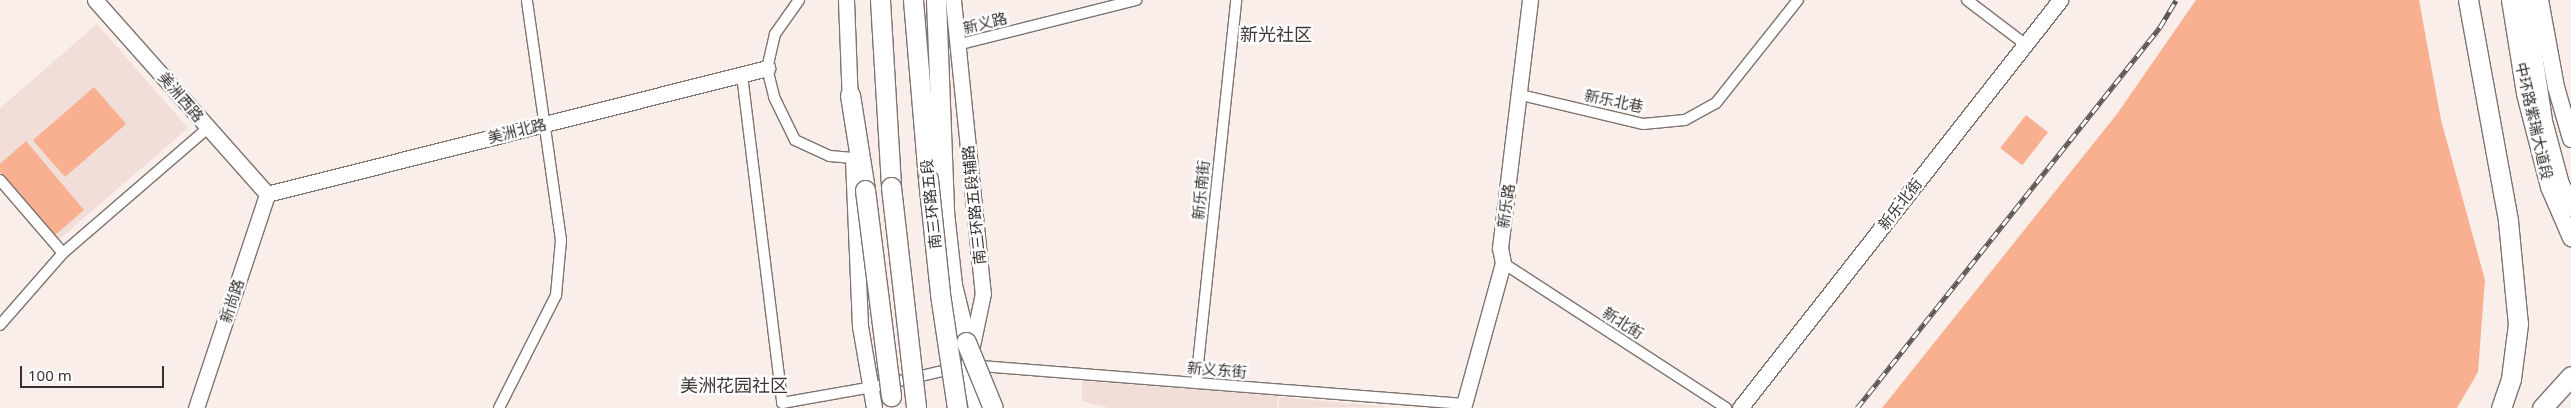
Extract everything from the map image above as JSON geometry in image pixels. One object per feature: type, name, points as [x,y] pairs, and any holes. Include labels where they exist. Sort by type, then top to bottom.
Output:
[{"type":"highway","points":[[880,0],[891,187],[916,408]]},
{"type":"highway","name":"南三环路五段","points":[[913,0],[928,180],[940,294],[957,408]]},
{"type":"highway","points":[[936,0],[944,212],[952,285],[966,342],[993,408]]},
{"type":"highway","points":[[2468,0],[2508,221],[2518,324],[2511,379],[2501,408]]},
{"type":"highway","points":[[2524,0],[2542,121],[2559,184],[2571,206]]},
{"type":"highway","points":[[850,95],[865,190],[894,408]]},
{"type":"highway","points":[[2542,408],[2571,376]]},
{"type":"main road","name":"中环路紫瑞大道段","points":[[2510,0],[2525,94],[2549,187],[2571,238]]},
{"type":"main road","name":"中环路紫瑞大道段","points":[[2540,0],[2556,88],[2571,139]]},
{"type":"street","name":"美洲西路","points":[[95,0],[267,194]]},
{"type":"street","points":[[499,408],[556,295],[561,240],[543,125],[527,0]]},
{"type":"street","points":[[799,0],[775,34],[768,68],[774,97],[795,140],[830,156],[853,158]]},
{"type":"street","points":[[846,0],[860,326],[874,408]]},
{"type":"street","name":"南三环路五段辅路","points":[[953,0],[983,293],[968,365],[976,408]]},
{"type":"street","name":"新义路","points":[[957,45],[1136,0]]},
{"type":"street","name":"新乐南街","points":[[1196,383],[1236,0]]},
{"type":"street","name":"新乐路","points":[[1463,406],[1503,263],[1500,248],[1521,95],[1530,0]]},
{"type":"street","name":"新乐北巷","points":[[1521,95],[1643,124],[1685,120],[1716,103],[1798,0]]},
{"type":"street","points":[[1967,0],[2025,44]]},
{"type":"street","name":"新乐北街","points":[[1740,408],[2060,0]]},
{"type":"street","name":"美洲北路","points":[[267,194],[768,68]]},
{"type":"street","name":"新义东街","points":[[742,75],[782,403],[870,387],[968,365],[1463,406]]},
{"type":"street","points":[[0,325],[63,253],[208,128]]},
{"type":"street","points":[[0,180],[63,253]]},
{"type":"street","name":"新尚路","points":[[196,408],[267,194]]},
{"type":"street","name":"新北街","points":[[1503,263],[1726,408]]},
{"type":"shaded area","points":[[2196,0],[2419,0],[2441,120],[2485,280],[2478,372],[2457,408],[1882,408],[2117,114]]},
{"type":"shaded area","points":[[97,24],[188,128],[56,242],[0,177],[0,108]]},
{"type":"shaded area","points":[[94,87],[126,124],[65,177],[33,140]]},
{"type":"shaded area","points":[[2026,115],[2048,132],[2022,165],[2000,148]]},
{"type":"shaded area","points":[[26,141],[84,210],[55,235],[0,172],[0,164]]},
{"type":"shaded area","points":[[1082,381],[1278,396],[1277,408],[1109,408],[1082,401]]},
{"type":"shaded area","points":[[1280,397],[1391,407],[1278,408]]},
{"type":"railway","points":[[1857,408],[2160,27],[2176,0]]},
{"type":"district","name":"新光社区","points":[[1276,34]]},
{"type":"district","name":"美洲花园社区","points":[[734,385]]}]
